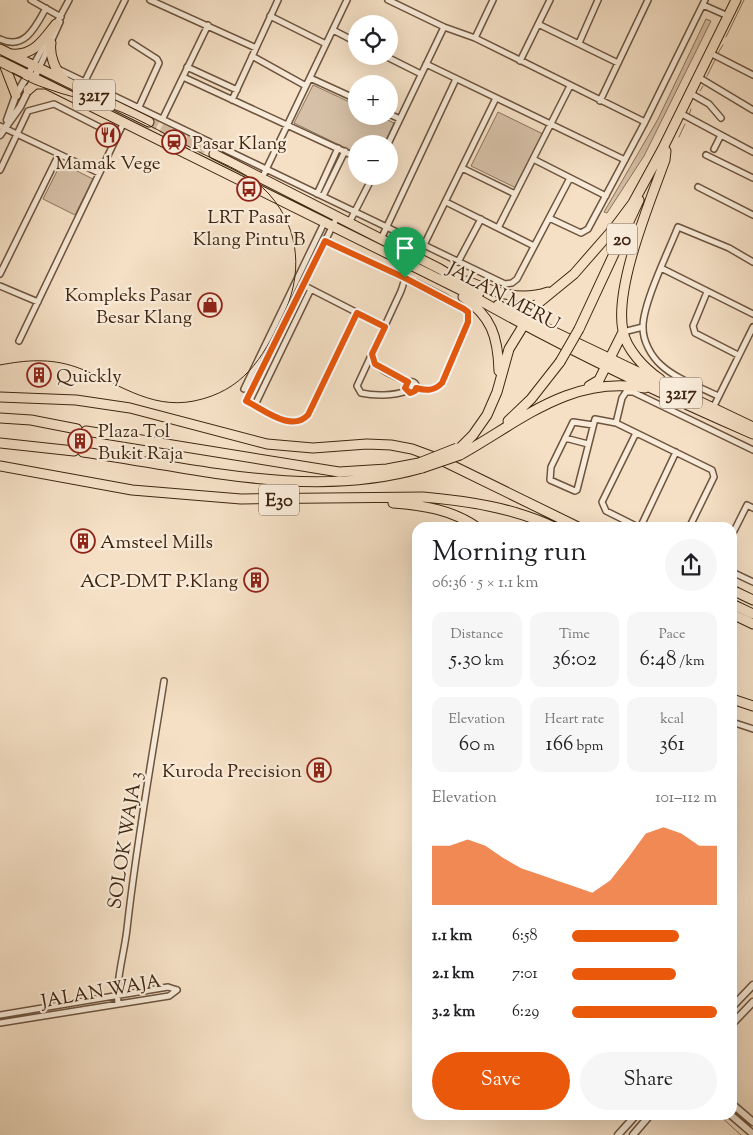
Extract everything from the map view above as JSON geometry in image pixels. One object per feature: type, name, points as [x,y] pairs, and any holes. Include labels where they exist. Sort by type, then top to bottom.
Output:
[{"type":"highway","name":"20","points":[[420,465],[459,450],[477,446],[516,414],[537,392],[560,362],[579,329],[663,148],[736,0]]},
{"type":"highway","points":[[0,49],[15,54],[28,52],[42,43],[59,20]]},
{"type":"highway","points":[[51,43],[50,49],[57,68],[60,75],[68,83]]},
{"type":"highway","name":"3217","points":[[0,49],[149,122]]},
{"type":"highway","points":[[2,62],[16,95]]},
{"type":"highway","name":"JALAN MERU","points":[[2,62],[526,323],[607,362],[680,392],[753,427]]},
{"type":"highway","points":[[28,90],[35,84],[46,84]]},
{"type":"highway","points":[[459,450],[473,435],[487,415],[509,349],[536,305],[574,274],[615,227],[633,202],[663,148]]},
{"type":"highway","points":[[663,148],[666,152],[665,160],[630,264],[622,298],[623,332],[639,360],[653,374],[680,392]]},
{"type":"highway","name":"JALAN MERU","points":[[214,154],[264,174],[337,217],[440,269],[526,323]]},
{"type":"highway","points":[[440,269],[495,293],[508,296],[535,295],[557,288]]},
{"type":"highway","points":[[427,273],[474,304],[489,322],[498,351],[498,383]]},
{"type":"highway","points":[[477,446],[528,413],[599,380],[623,332]]},
{"type":"highway","name":"JALAN MERU","points":[[607,362],[660,392],[753,434]]},
{"type":"highway","points":[[569,395],[607,385],[630,386],[660,392]]},
{"type":"highway","points":[[0,397],[45,398],[130,408],[267,444],[314,448],[367,444],[391,445],[412,449],[439,459],[568,522]]},
{"type":"highway","name":"20","points":[[459,450],[516,414]]},
{"type":"highway","name":"E30","points":[[0,418],[31,420],[81,430],[339,472],[420,465]]},
{"type":"highway","name":"E30","points":[[0,444],[78,452],[265,479],[327,482],[360,480],[420,465]]},
{"type":"highway","name":"E30","points":[[0,466],[132,490],[241,499],[423,497],[448,499],[483,504],[540,522]]},
{"type":"highway","points":[[336,499],[426,506],[459,517],[468,522]]},
{"type":"highway","points":[[737,592],[753,600]]},
{"type":"highway","points":[[737,606],[753,614]]},
{"type":"highway","points":[[737,616],[753,624]]},
{"type":"highway","points":[[737,701],[753,706]]},
{"type":"street","points":[[31,0],[46,8],[59,20]]},
{"type":"street","points":[[36,67],[70,0]]},
{"type":"street","points":[[85,81],[125,0]]},
{"type":"street","points":[[150,0],[256,48]]},
{"type":"street","points":[[232,100],[278,0]]},
{"type":"street","points":[[264,174],[346,2],[340,0]]},
{"type":"street","points":[[388,0],[444,27],[475,38],[645,122]]},
{"type":"street","points":[[475,38],[493,0]]},
{"type":"street","points":[[520,61],[550,0]]},
{"type":"street","points":[[579,43],[598,0]]},
{"type":"street","points":[[600,101],[648,0]]},
{"type":"street","points":[[549,218],[581,233],[588,229],[645,122],[704,2],[728,16]]},
{"type":"street","points":[[0,38],[14,42],[29,36],[46,8]]},
{"type":"street","points":[[270,16],[326,44]]},
{"type":"street","points":[[0,135],[16,95],[31,76],[51,43],[59,20]]},
{"type":"street","points":[[538,24],[618,62]]},
{"type":"street","points":[[163,118],[208,25]]},
{"type":"street","points":[[392,135],[444,27]]},
{"type":"street","points":[[333,30],[348,38]]},
{"type":"street","points":[[132,43],[159,62],[139,107]]},
{"type":"street","points":[[710,53],[753,75]]},
{"type":"street","points":[[252,56],[306,86]]},
{"type":"street","points":[[398,62],[421,74]]},
{"type":"street","points":[[426,64],[625,160]]},
{"type":"street","points":[[187,67],[237,90]]},
{"type":"street","points":[[57,68],[163,118],[264,174],[320,195],[458,262],[508,284],[517,279],[570,178]]},
{"type":"street","points":[[2,127],[20,107],[28,90],[31,76]]},
{"type":"street","points":[[183,77],[348,153]]},
{"type":"street","points":[[698,77],[753,110]]},
{"type":"street","points":[[310,78],[348,95]]},
{"type":"street","points":[[381,239],[456,79]]},
{"type":"street","points":[[498,228],[570,86]]},
{"type":"street","points":[[690,93],[708,104],[721,118]]},
{"type":"street","points":[[424,245],[496,98]]},
{"type":"street","points":[[0,170],[28,111],[54,104],[117,136]]},
{"type":"street","points":[[680,113],[753,152]]},
{"type":"street","points":[[19,341],[124,122]]},
{"type":"street","points":[[2,127],[100,173]]},
{"type":"street","points":[[714,149],[721,135]]},
{"type":"street","points":[[320,195],[338,148]]},
{"type":"street","points":[[320,195],[345,151]]},
{"type":"street","points":[[0,274],[59,154]]},
{"type":"street","points":[[706,155],[753,178]]},
{"type":"street","points":[[533,159],[606,196]]},
{"type":"street","points":[[462,168],[515,194]]},
{"type":"street","points":[[350,223],[368,185]]},
{"type":"street","points":[[698,187],[753,215]]},
{"type":"street","points":[[446,202],[534,246]]},
{"type":"street","points":[[328,212],[329,224],[325,241],[246,401],[290,422],[304,419],[308,415],[357,313]]},
{"type":"street","points":[[244,389],[302,270],[329,224],[337,217]]},
{"type":"street","points":[[458,262],[481,220]]},
{"type":"street","points":[[718,396],[662,366],[654,359],[643,327],[648,304],[678,227],[729,248],[753,262]]},
{"type":"street","points":[[325,241],[405,278],[464,309],[469,316],[442,383],[432,390],[416,388]]},
{"type":"street","points":[[400,259],[405,270],[405,278],[385,327],[357,386],[361,393],[368,394],[413,392],[416,388]]},
{"type":"street","points":[[661,268],[753,314]]},
{"type":"street","points":[[405,278],[416,270],[427,273]]},
{"type":"street","points":[[296,282],[385,327]]},
{"type":"street","points":[[0,286],[38,302]]},
{"type":"street","points":[[255,406],[311,289]]},
{"type":"street","points":[[707,292],[693,330],[695,333],[738,355]]},
{"type":"street","points":[[623,332],[643,327]]},
{"type":"street","points":[[713,408],[753,327]]},
{"type":"street","points":[[372,354],[372,360],[377,366],[408,382],[414,382],[416,388]]},
{"type":"street","points":[[365,368],[377,366]]},
{"type":"street","points":[[406,391],[405,386],[408,382]]},
{"type":"street","points":[[616,424],[623,396],[626,392],[633,392],[753,450]]},
{"type":"street","points":[[593,425],[574,421],[551,468],[549,479],[575,491],[596,418],[616,424],[712,470],[714,476],[692,522]]},
{"type":"street","points":[[628,522],[606,511],[602,502],[636,433]]},
{"type":"street","points":[[565,438],[588,444]]},
{"type":"street","points":[[643,522],[676,452]]},
{"type":"street","points":[[737,525],[747,505],[753,508]]},
{"type":"street","points":[[737,574],[753,582]]},
{"type":"street","name":"SOLOK WAJA 3","points":[[118,1004],[117,982],[164,682]]},
{"type":"street","points":[[737,724],[753,729]]},
{"type":"street","points":[[737,1002],[753,985]]},
{"type":"street","name":"JALAN WAJA","points":[[0,1015],[168,987],[177,990],[169,996],[0,1023]]},
{"type":"street","points":[[737,1019],[753,1002]]},
{"type":"street","points":[[737,1108],[753,1122]]},
{"type":"street","points":[[618,1135],[632,1120]]},
{"type":"street","points":[[633,1135],[646,1120]]},
{"type":"street","points":[[737,1120],[753,1134]]},
{"type":"shaded area","points":[[706,19],[711,21],[644,156],[607,213],[604,212],[658,119]]},
{"type":"shaded area","points":[[313,85],[348,101],[348,125],[393,125],[388,135],[348,135],[348,149],[294,123]]},
{"type":"shaded area","points":[[498,112],[543,134],[516,188],[471,166]]},
{"type":"shaded area","points":[[61,163],[93,179],[75,215],[43,199]]},
{"type":"waterway","points":[[726,37],[744,0]]},
{"type":"waterway","points":[[718,53],[723,45]]},
{"type":"waterway","points":[[707,76],[716,58]]},
{"type":"waterway","points":[[700,91],[703,86]]},
{"type":"waterway","points":[[689,115],[691,109]]},
{"type":"waterway","points":[[679,137],[685,124]]},
{"type":"waterway","points":[[335,241],[401,272]]},
{"type":"waterway","points":[[417,279],[447,294],[465,306]]},
{"type":"waterway","points":[[724,1120],[741,1135]]},
{"type":"tunnel","points":[[149,122],[214,154]]},
{"type":"tram line","points":[[0,67],[39,86],[123,113],[255,181],[280,208],[287,223],[293,238],[296,270],[289,302],[267,347],[249,371],[238,381],[226,390],[211,396],[178,403],[162,401],[133,393],[91,373],[66,364],[38,361],[0,365]]},
{"type":"place","name":"Mamak Vege","points":[[108,135]]},
{"type":"place","name":"Pasar Klang","points":[[174,142]]},
{"type":"place","name":"LRT Pasar Klang Pintu B","points":[[249,189]]},
{"type":"place","name":"Kompleks Pasar Besar Klang","points":[[210,305]]},
{"type":"place","name":"Quickly","points":[[39,375]]},
{"type":"place","name":"Plaza Tol Bukit Raja","points":[[80,441]]},
{"type":"place","name":"Amsteel Mills","points":[[83,541]]},
{"type":"place","name":"ACP-DMT P.Klang","points":[[256,580]]},
{"type":"place","name":"Kuroda Precision","points":[[319,770]]},
{"type":"route","points":[[325,241],[405,278],[468,312],[468,322],[442,383],[438,388],[425,390],[416,388],[415,391],[410,393],[405,388],[408,382],[377,366],[372,360],[372,354],[385,327],[357,313],[308,415],[304,419],[299,422],[290,422],[276,417],[246,401],[325,241]]}]
